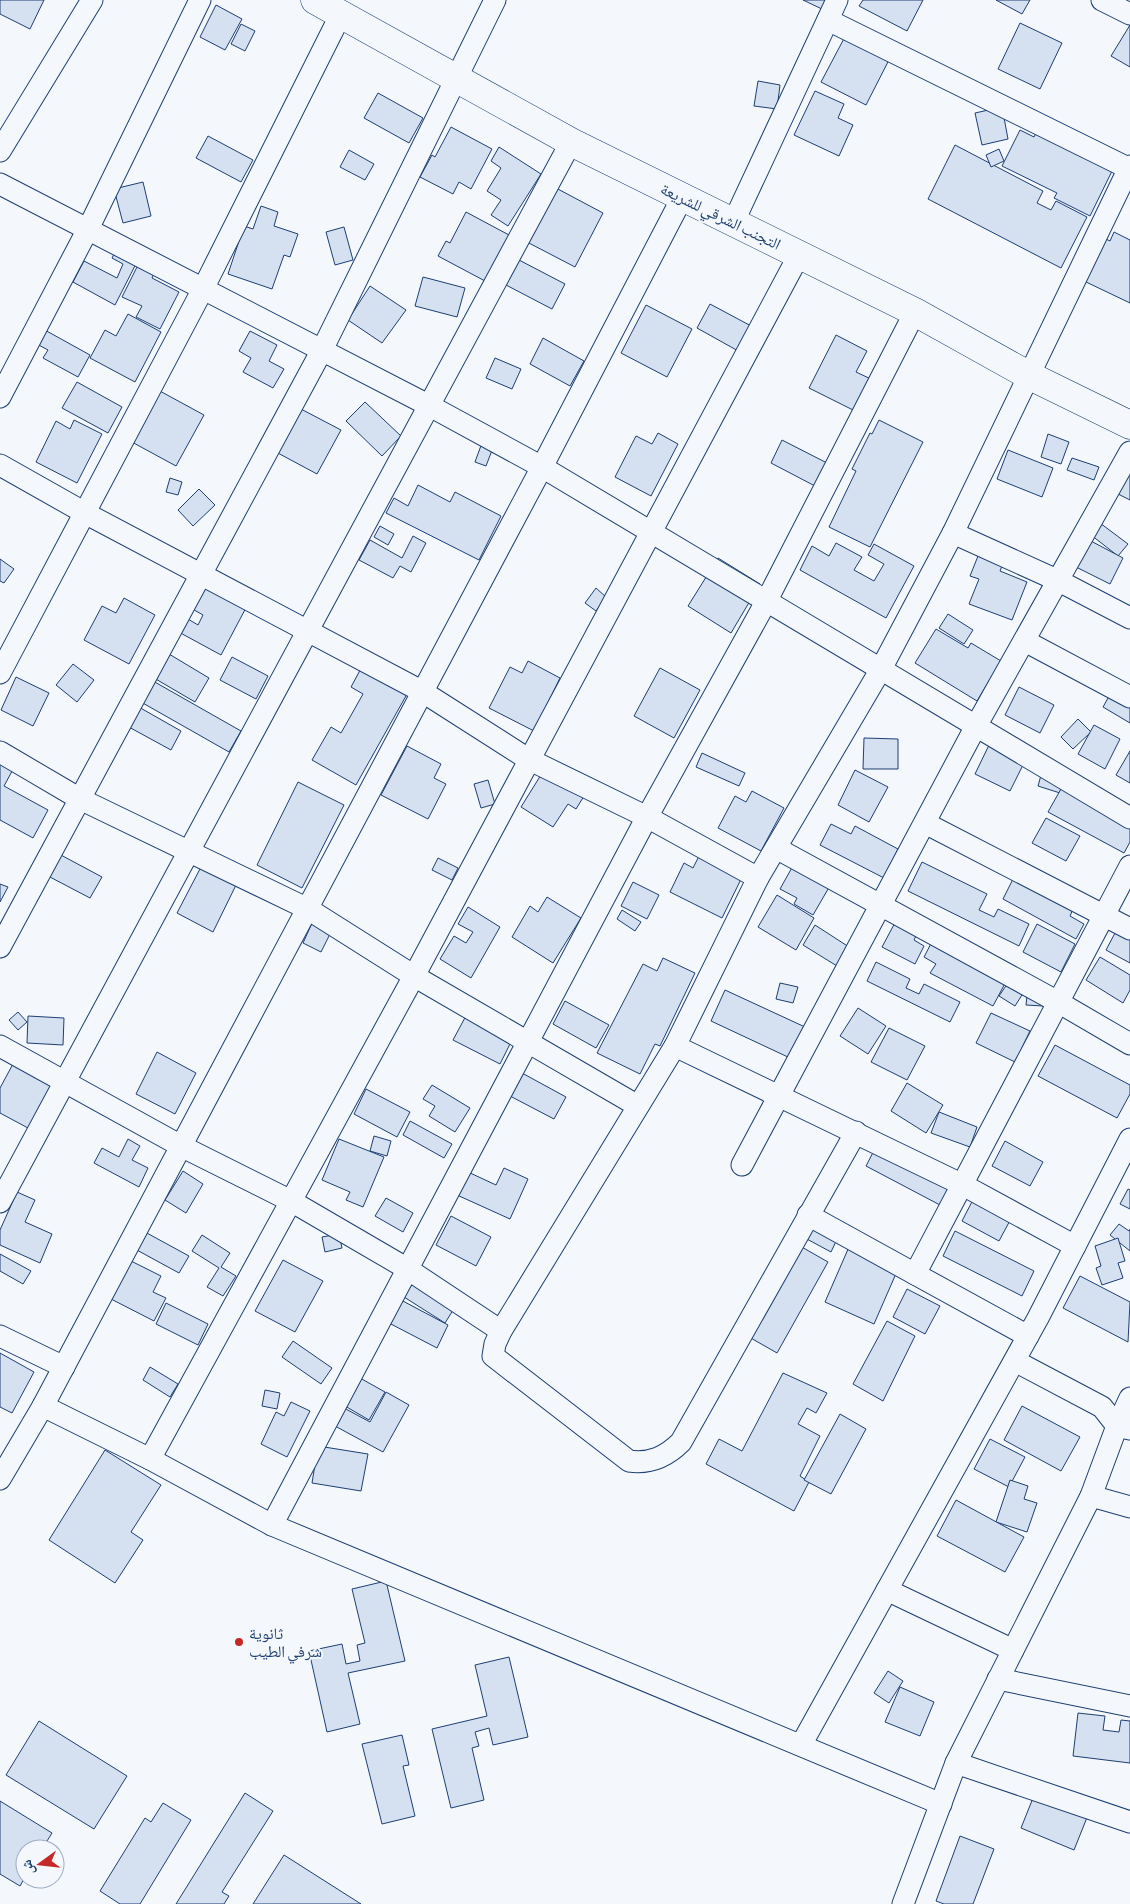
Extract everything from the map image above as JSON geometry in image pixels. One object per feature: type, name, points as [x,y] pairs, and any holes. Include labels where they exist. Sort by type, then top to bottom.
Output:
[{"type":"main road","name":"التجنب الشرقي للشريعة","points":[[315,0],[571,142],[915,312],[1028,375],[1130,425]]},
{"type":"street","points":[[0,151],[92,0]]},
{"type":"street","points":[[0,397],[88,229],[200,0]]},
{"type":"street","points":[[0,947],[322,350],[494,0]]},
{"type":"street","points":[[733,223],[837,0]]},
{"type":"street","points":[[1102,0],[1130,14]]},
{"type":"street","points":[[0,673],[203,289],[341,14]]},
{"type":"street","points":[[828,20],[1130,168],[953,533],[881,669],[758,878],[675,1046],[501,1331],[493,1351],[495,1359],[629,1461],[640,1463],[655,1460],[670,1453],[681,1442],[856,1132]]},
{"type":"street","points":[[0,1202],[571,142]]},
{"type":"street","points":[[0,184],[430,406],[542,467],[1130,818]]},
{"type":"street","points":[[0,1479],[43,1406],[308,909],[682,198]]},
{"type":"street","points":[[150,1459],[414,976],[528,759],[799,255]]},
{"type":"street","points":[[272,1525],[406,1268],[766,600],[915,312]]},
{"type":"street","points":[[742,1165],[976,726],[1130,452]]},
{"type":"street","points":[[0,464],[84,513],[309,630],[423,692],[528,759],[647,818],[758,878]]},
{"type":"street","points":[[953,533],[1058,581],[1130,618]]},
{"type":"street","points":[[1025,641],[1130,697]]},
{"type":"street","points":[[0,752],[80,799],[308,909],[414,976],[638,1106]]},
{"type":"street","points":[[925,823],[1130,929]]},
{"type":"street","points":[[776,848],[1058,1002],[1130,1044]]},
{"type":"street","points":[[915,1274],[1130,866]]},
{"type":"street","points":[[0,1046],[65,1084],[181,1146],[291,1201],[406,1268],[501,1331]]},
{"type":"street","points":[[675,1046],[856,1132],[963,1186],[1075,1246]]},
{"type":"street","points":[[800,1745],[1015,1361],[1130,1139]]},
{"type":"street","points":[[808,1215],[1028,1336]]},
{"type":"street","points":[[0,1336],[64,1367]]},
{"type":"street","points":[[1015,1361],[1102,1407],[1124,1428]]},
{"type":"street","points":[[903,1904],[956,1763],[1124,1428],[1129,1402],[1102,1407]]},
{"type":"street","points":[[43,1406],[150,1459],[272,1525],[941,1804]]},
{"type":"street","points":[[1091,1496],[1130,1507]]},
{"type":"street","points":[[887,1590],[1013,1650]]},
{"type":"street","points":[[998,1679],[1130,1706]]},
{"type":"street","points":[[956,1763],[1042,1794],[1130,1822]]},
{"type":"building","points":[[0,0],[44,0],[30,29],[0,14]]},
{"type":"building","points":[[803,0],[829,0],[824,10]]},
{"type":"building","points":[[863,0],[923,0],[907,31],[859,6]]},
{"type":"building","points":[[996,0],[1030,0],[1022,14]]},
{"type":"building","points":[[216,5],[242,19],[225,50],[200,37]]},
{"type":"building","points":[[1020,23],[1062,43],[1040,89],[998,69]]},
{"type":"building","points":[[241,24],[255,31],[245,51],[231,44]]},
{"type":"building","points":[[1130,25],[1130,67],[1111,56]]},
{"type":"building","points":[[848,31],[892,54],[866,105],[821,82]]},
{"type":"building","points":[[758,81],[780,85],[777,109],[754,106]]},
{"type":"building","points":[[815,91],[844,104],[838,118],[853,125],[839,156],[794,135]]},
{"type":"building","points":[[378,93],[423,118],[409,143],[364,118]]},
{"type":"building","points":[[1002,107],[1008,139],[982,145],[975,113]]},
{"type":"building","points":[[451,127],[492,149],[471,189],[459,182],[453,194],[420,177],[432,155],[435,157]]},
{"type":"building","points":[[1039,127],[1115,165],[1090,216],[1054,198],[1057,193],[1002,166],[1020,130],[1034,137]]},
{"type":"building","points":[[208,136],[253,160],[241,182],[196,158]]},
{"type":"building","points":[[955,145],[1043,191],[1037,203],[1051,210],[1056,201],[1087,217],[1061,268],[928,199]]},
{"type":"building","points":[[499,147],[541,174],[508,226],[491,215],[501,200],[487,191],[501,168],[491,161]]},
{"type":"building","points":[[999,149],[1004,161],[991,167],[986,155]]},
{"type":"building","points":[[349,150],[374,164],[365,180],[340,167]]},
{"type":"building","points":[[143,182],[151,216],[123,223],[114,189]]},
{"type":"building","points":[[556,188],[603,213],[575,267],[527,242]]},
{"type":"building","points":[[261,206],[278,212],[274,226],[298,234],[290,257],[284,255],[272,289],[228,274],[244,226],[253,229]]},
{"type":"building","points":[[466,212],[509,235],[485,281],[438,256],[446,241],[450,243]]},
{"type":"building","points":[[344,227],[353,260],[335,265],[326,232]]},
{"type":"building","points":[[1114,232],[1130,240],[1130,303],[1084,281],[1104,238],[1110,241]]},
{"type":"building","points":[[121,241],[142,252],[115,305],[73,282],[84,261],[117,278],[123,264],[112,258]]},
{"type":"building","points":[[144,253],[160,261],[152,278],[179,292],[160,329],[136,317],[142,306],[122,297]]},
{"type":"building","points":[[519,260],[565,284],[552,309],[506,285]]},
{"type":"building","points":[[423,277],[465,288],[457,317],[415,306]]},
{"type":"building","points":[[370,286],[406,310],[382,343],[348,320]]},
{"type":"building","points":[[710,304],[753,327],[740,352],[697,328]]},
{"type":"building","points":[[646,305],[692,329],[667,377],[621,353]]},
{"type":"building","points":[[128,314],[161,332],[135,382],[90,358],[105,330],[116,336]]},
{"type":"building","points":[[43,329],[90,355],[78,377],[43,358],[48,350],[35,343]]},
{"type":"building","points":[[250,331],[277,345],[269,361],[284,369],[273,388],[243,372],[251,358],[239,351]]},
{"type":"building","points":[[836,335],[867,351],[856,372],[873,380],[857,412],[809,388]]},
{"type":"building","points":[[543,338],[584,361],[570,386],[530,364]]},
{"type":"building","points":[[495,358],[521,369],[512,389],[486,378]]},
{"type":"building","points":[[77,382],[122,407],[108,433],[62,408]]},
{"type":"building","points":[[158,390],[204,415],[176,466],[130,441]]},
{"type":"building","points":[[365,402],[401,436],[382,456],[346,421]]},
{"type":"building","points":[[299,408],[341,430],[317,474],[276,452]]},
{"type":"building","points":[[74,420],[102,434],[77,483],[36,462],[56,421],[70,429]]},
{"type":"building","points":[[879,420],[923,442],[870,547],[829,527],[856,471],[852,469],[870,433],[872,434]]},
{"type":"building","points":[[658,433],[678,444],[651,496],[615,477],[636,436],[652,444]]},
{"type":"building","points":[[1048,434],[1069,442],[1061,464],[1041,457]]},
{"type":"building","points":[[483,440],[494,445],[486,466],[475,462]]},
{"type":"building","points":[[782,440],[827,463],[815,486],[771,463]]},
{"type":"building","points":[[1008,450],[1053,468],[1042,497],[997,479]]},
{"type":"building","points":[[1072,458],[1099,467],[1094,480],[1067,470]]},
{"type":"building","points":[[1130,471],[1130,500],[1118,494]]},
{"type":"building","points":[[170,478],[182,482],[178,495],[166,492]]},
{"type":"building","points":[[418,485],[450,502],[455,492],[501,516],[479,560],[386,513],[394,498],[408,506]]},
{"type":"building","points":[[199,489],[215,505],[193,526],[178,510]]},
{"type":"building","points":[[1100,523],[1128,544],[1118,556],[1091,535]]},
{"type":"building","points":[[380,526],[394,534],[388,545],[374,537]]},
{"type":"building","points":[[413,536],[426,543],[411,572],[400,566],[393,578],[359,560],[370,540],[402,558]]},
{"type":"building","points":[[1089,540],[1123,558],[1110,584],[1076,567]]},
{"type":"building","points":[[836,543],[862,557],[854,570],[874,581],[884,564],[868,555],[874,544],[914,566],[886,618],[800,570],[812,546],[829,556]]},
{"type":"building","points":[[978,556],[1002,566],[1000,571],[1027,582],[1012,620],[969,604],[979,579],[970,576]]},
{"type":"building","points":[[718,558],[760,584],[731,633],[688,606]]},
{"type":"building","points":[[0,559],[14,569],[4,583],[0,581]]},
{"type":"building","points":[[203,580],[248,604],[221,655],[175,630],[183,616],[198,625],[203,615],[189,607]]},
{"type":"building","points":[[596,588],[606,597],[596,611],[585,603]]},
{"type":"building","points":[[124,598],[155,615],[129,664],[84,640],[102,606],[116,613]]},
{"type":"building","points":[[948,614],[973,630],[964,644],[939,628]]},
{"type":"building","points":[[936,629],[968,648],[971,643],[1001,661],[977,701],[915,663]]},
{"type":"building","points":[[169,654],[209,678],[195,702],[154,678]]},
{"type":"building","points":[[232,657],[268,676],[256,699],[220,680]]},
{"type":"building","points":[[365,661],[411,687],[356,785],[312,760],[331,727],[341,733],[363,694],[351,687]]},
{"type":"building","points":[[528,661],[560,678],[534,731],[489,708],[510,667],[522,673]]},
{"type":"building","points":[[73,664],[94,680],[77,702],[56,685]]},
{"type":"building","points":[[660,668],[700,690],[674,738],[634,716]]},
{"type":"building","points":[[16,677],[49,693],[33,726],[1,710]]},
{"type":"building","points":[[153,681],[241,731],[229,752],[141,702]]},
{"type":"building","points":[[1019,687],[1054,705],[1040,733],[1005,715]]},
{"type":"building","points":[[1112,691],[1130,701],[1130,723],[1103,707]]},
{"type":"building","points":[[137,706],[181,731],[171,750],[127,726]]},
{"type":"building","points":[[1078,719],[1091,732],[1073,749],[1061,737]]},
{"type":"building","points":[[1094,725],[1120,739],[1105,769],[1078,754]]},
{"type":"building","points":[[864,738],[898,739],[898,769],[863,769]]},
{"type":"building","points":[[990,743],[1025,761],[1010,791],[975,774]]},
{"type":"building","points":[[407,746],[441,764],[434,778],[446,784],[428,819],[381,795]]},
{"type":"building","points":[[1130,751],[1130,783],[1116,775]]},
{"type":"building","points":[[0,752],[17,762],[4,786],[48,810],[33,838],[0,820]]},
{"type":"building","points":[[702,753],[745,773],[739,786],[696,767]]},
{"type":"building","points":[[549,762],[589,788],[576,809],[568,804],[553,827],[521,807]]},
{"type":"building","points":[[1043,768],[1065,774],[1060,793],[1038,786]]},
{"type":"building","points":[[855,770],[888,787],[869,822],[838,805]]},
{"type":"building","points":[[488,780],[495,804],[481,808],[474,784]]},
{"type":"building","points":[[1066,780],[1130,815],[1130,842],[1124,853],[1048,812]]},
{"type":"building","points":[[298,782],[344,805],[302,888],[257,865]]},
{"type":"building","points":[[752,791],[784,808],[761,851],[718,828],[735,796],[746,802]]},
{"type":"building","points":[[1046,818],[1080,836],[1066,861],[1032,843]]},
{"type":"building","points":[[831,824],[851,834],[855,826],[898,849],[884,878],[820,845]]},
{"type":"building","points":[[701,852],[744,873],[722,918],[670,892],[684,863],[693,868]]},
{"type":"building","points":[[59,854],[102,877],[90,898],[48,876]]},
{"type":"building","points":[[438,858],[458,868],[452,880],[432,870]]},
{"type":"building","points":[[922,862],[987,894],[979,910],[994,917],[998,909],[1029,924],[1019,946],[908,891]]},
{"type":"building","points":[[794,864],[831,884],[813,915],[794,904],[797,898],[780,889]]},
{"type":"building","points":[[202,865],[237,883],[213,932],[177,913]]},
{"type":"building","points":[[1019,867],[1073,909],[1070,916],[1084,924],[1076,939],[1003,899]]},
{"type":"building","points":[[633,882],[659,895],[647,919],[621,906]]},
{"type":"building","points":[[0,884],[8,887],[0,902]]},
{"type":"building","points":[[777,895],[814,918],[796,950],[758,927]]},
{"type":"building","points":[[547,897],[581,918],[553,963],[512,937],[530,906],[538,912]]},
{"type":"building","points":[[468,907],[500,927],[471,978],[440,959],[454,936],[466,943],[473,932],[458,924]]},
{"type":"building","points":[[622,910],[641,922],[635,931],[617,919]]},
{"type":"building","points":[[898,917],[920,928],[914,940],[924,946],[915,964],[882,947]]},
{"type":"building","points":[[1123,918],[1130,922],[1130,963],[1106,950]]},
{"type":"building","points":[[313,921],[332,930],[321,952],[303,943]]},
{"type":"building","points":[[1037,924],[1075,944],[1061,972],[1023,952]]},
{"type":"building","points":[[815,925],[849,947],[837,966],[803,945]]},
{"type":"building","points":[[936,934],[1010,974],[993,1006],[930,973],[936,964],[924,957]]},
{"type":"building","points":[[1100,957],[1130,975],[1130,990],[1123,1003],[1086,980]]},
{"type":"building","points":[[663,958],[695,973],[660,1046],[655,1044],[640,1074],[597,1053],[643,964],[657,971]]},
{"type":"building","points":[[876,962],[910,979],[906,988],[919,994],[924,984],[960,1002],[950,1022],[867,981]]},
{"type":"building","points":[[1012,977],[1027,987],[1015,1006],[999,996]]},
{"type":"building","points":[[780,983],[798,987],[793,1003],[776,999]]},
{"type":"building","points":[[1028,987],[1044,989],[1043,1006],[1026,1005]]},
{"type":"building","points":[[725,990],[805,1027],[790,1058],[711,1021]]},
{"type":"building","points":[[565,1001],[609,1025],[596,1048],[553,1024]]},
{"type":"building","points":[[858,1008],[886,1026],[868,1054],[840,1036]]},
{"type":"building","points":[[18,1012],[27,1022],[18,1030],[9,1020]]},
{"type":"building","points":[[468,1012],[514,1036],[500,1064],[453,1040]]},
{"type":"building","points":[[991,1013],[1030,1031],[1015,1062],[976,1043]]},
{"type":"building","points":[[28,1016],[64,1018],[63,1045],[27,1043]]},
{"type":"building","points":[[889,1028],[925,1046],[907,1080],[871,1062]]},
{"type":"building","points":[[1055,1045],[1130,1085],[1130,1094],[1117,1118],[1038,1076]]},
{"type":"building","points":[[157,1052],[196,1073],[175,1114],[136,1094]]},
{"type":"building","points":[[14,1062],[53,1083],[28,1128],[0,1113],[0,1088]]},
{"type":"building","points":[[522,1073],[566,1097],[554,1119],[510,1096]]},
{"type":"building","points":[[907,1083],[943,1105],[926,1133],[891,1111]]},
{"type":"building","points":[[432,1085],[470,1108],[455,1132],[429,1116],[435,1106],[423,1099]]},
{"type":"building","points":[[366,1089],[410,1112],[397,1137],[354,1114]]},
{"type":"building","points":[[939,1112],[977,1127],[970,1147],[931,1133]]},
{"type":"building","points":[[410,1121],[452,1144],[444,1158],[403,1135]]},
{"type":"building","points":[[374,1136],[391,1141],[387,1156],[370,1151]]},
{"type":"building","points":[[128,1139],[140,1146],[132,1160],[148,1168],[139,1187],[94,1163],[102,1148],[119,1157]]},
{"type":"building","points":[[339,1139],[384,1157],[363,1207],[346,1200],[350,1192],[322,1180]]},
{"type":"building","points":[[880,1139],[954,1178],[940,1205],[866,1166]]},
{"type":"building","points":[[1005,1141],[1043,1162],[1030,1186],[992,1166]]},
{"type":"building","points":[[504,1168],[528,1179],[510,1219],[457,1195],[468,1172],[496,1185]]},
{"type":"building","points":[[183,1171],[203,1184],[186,1213],[165,1200]]},
{"type":"building","points":[[1128,1189],[1130,1190],[1130,1209],[1120,1204]]},
{"type":"building","points":[[17,1192],[35,1200],[25,1222],[52,1234],[40,1263],[0,1245],[0,1230]]},
{"type":"building","points":[[976,1194],[1014,1213],[999,1241],[962,1221]]},
{"type":"building","points":[[386,1198],[413,1213],[403,1232],[375,1216]]},
{"type":"building","points":[[451,1216],[491,1237],[476,1266],[436,1245]]},
{"type":"building","points":[[813,1221],[839,1235],[831,1252],[805,1238]]},
{"type":"building","points":[[1119,1224],[1129,1231],[1130,1229],[1130,1251],[1110,1235]]},
{"type":"building","points":[[955,1231],[1034,1271],[1022,1296],[943,1256]]},
{"type":"building","points":[[145,1232],[189,1256],[179,1273],[135,1249]]},
{"type":"building","points":[[339,1234],[342,1248],[325,1252],[322,1237]]},
{"type":"building","points":[[202,1235],[230,1253],[221,1267],[236,1276],[223,1296],[207,1287],[219,1268],[192,1251]]},
{"type":"building","points":[[1118,1238],[1125,1261],[1118,1263],[1123,1278],[1102,1285],[1096,1268],[1101,1266],[1095,1246]]},
{"type":"building","points":[[800,1246],[828,1262],[777,1353],[749,1337]]},
{"type":"building","points":[[849,1247],[898,1269],[874,1324],[825,1302]]},
{"type":"building","points":[[0,1254],[31,1271],[23,1284],[0,1271]]},
{"type":"building","points":[[283,1260],[323,1281],[295,1332],[255,1311]]},
{"type":"building","points":[[131,1261],[161,1276],[153,1292],[166,1298],[154,1321],[111,1299]]},
{"type":"building","points":[[419,1273],[460,1299],[445,1323],[404,1297]]},
{"type":"building","points":[[1080,1276],[1130,1302],[1128,1342],[1063,1308]]},
{"type":"building","points":[[907,1289],[940,1306],[925,1334],[893,1317]]},
{"type":"building","points":[[401,1300],[448,1325],[437,1348],[389,1323]]},
{"type":"building","points":[[166,1303],[208,1324],[198,1345],[156,1324]]},
{"type":"building","points":[[887,1321],[915,1336],[883,1401],[853,1384]]},
{"type":"building","points":[[293,1341],[332,1368],[321,1384],[282,1357]]},
{"type":"building","points":[[0,1353],[34,1372],[12,1413],[0,1407]]},
{"type":"building","points":[[150,1367],[178,1384],[170,1397],[143,1380]]},
{"type":"building","points":[[783,1373],[827,1393],[816,1413],[807,1408],[798,1424],[820,1436],[800,1476],[809,1482],[794,1511],[706,1464],[719,1439],[742,1451]]},
{"type":"building","points":[[360,1378],[385,1392],[369,1420],[345,1406]]},
{"type":"building","points":[[265,1390],[280,1393],[277,1409],[262,1406]]},
{"type":"building","points":[[386,1392],[409,1405],[383,1452],[335,1426],[344,1408],[370,1422]]},
{"type":"building","points":[[291,1402],[310,1411],[287,1457],[261,1444],[276,1412],[284,1416]]},
{"type":"building","points":[[1022,1406],[1080,1437],[1061,1471],[1004,1440]]},
{"type":"building","points":[[840,1414],[866,1429],[831,1494],[804,1480]]},
{"type":"building","points":[[990,1439],[1025,1457],[1009,1487],[974,1469]]},
{"type":"building","points":[[318,1446],[368,1454],[361,1491],[312,1483]]},
{"type":"building","points":[[105,1450],[161,1485],[131,1532],[143,1540],[115,1583],[49,1540]]},
{"type":"building","points":[[1010,1480],[1028,1486],[1024,1499],[1037,1503],[1027,1532],[996,1522]]},
{"type":"building","points":[[956,1500],[1024,1537],[1005,1572],[937,1536]]},
{"type":"building","points":[[386,1581],[405,1661],[348,1673],[360,1724],[327,1732],[309,1651],[342,1644],[346,1664],[360,1661],[357,1645],[365,1643],[352,1589]]},
{"type":"building","points":[[509,1657],[528,1737],[493,1745],[489,1728],[475,1732],[479,1746],[472,1748],[484,1800],[451,1808],[432,1729],[487,1716],[475,1665]]},
{"type":"building","points":[[888,1671],[903,1681],[889,1703],[874,1693]]},
{"type":"building","points":[[900,1687],[934,1702],[920,1736],[885,1722]]},
{"type":"building","points":[[1078,1713],[1105,1716],[1103,1730],[1119,1732],[1121,1720],[1130,1721],[1130,1763],[1073,1756]]},
{"type":"building","points":[[39,1721],[127,1776],[94,1829],[6,1775]]},
{"type":"building","points":[[402,1735],[409,1765],[403,1766],[415,1816],[382,1824],[362,1744]]},
{"type":"building","points":[[245,1793],[273,1811],[222,1892],[229,1896],[224,1904],[176,1904]]},
{"type":"building","points":[[1035,1793],[1088,1815],[1074,1850],[1021,1828]]},
{"type":"building","points":[[0,1801],[52,1833],[48,1839],[15,1839],[15,1883],[0,1874]]},
{"type":"building","points":[[163,1803],[191,1820],[140,1904],[120,1904],[100,1891],[145,1818],[151,1822]]},
{"type":"building","points":[[960,1836],[994,1849],[973,1904],[944,1904],[936,1901]]},
{"type":"building","points":[[284,1855],[361,1904],[253,1904]]},
{"type":"place","name":"ثانوية شرفي الطيب","points":[[239,1642]]}]
